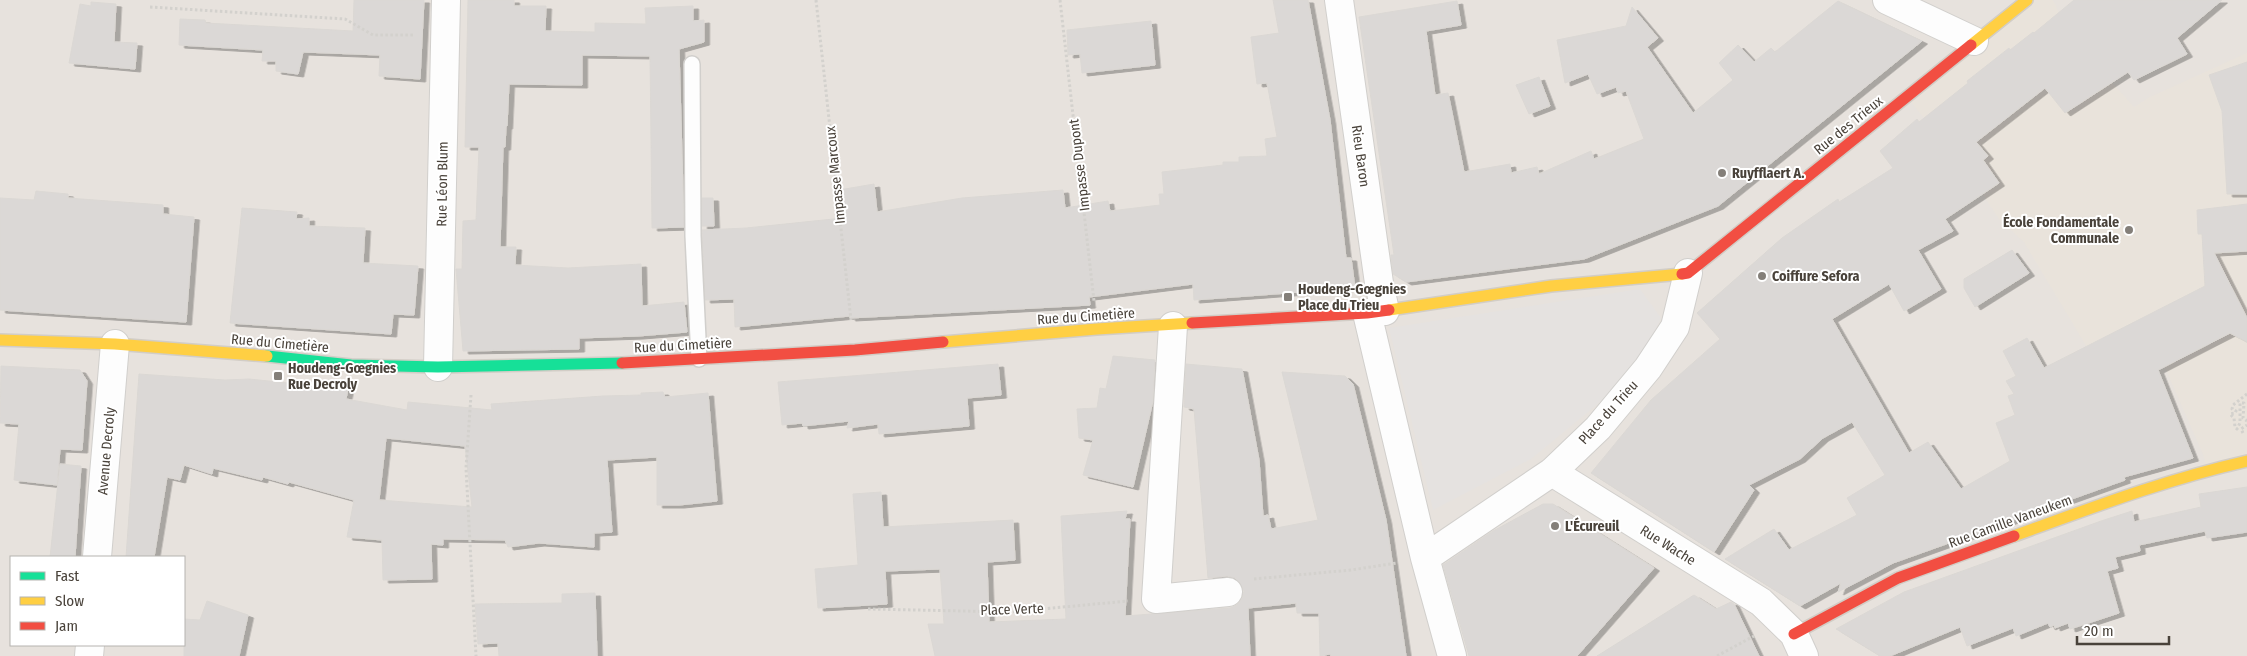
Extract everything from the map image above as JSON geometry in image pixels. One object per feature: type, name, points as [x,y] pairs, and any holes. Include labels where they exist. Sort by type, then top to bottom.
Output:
[{"type":"street","name":"Rue Léon Blum","points":[[438,367],[446,0]]},
{"type":"street","name":"Rieu Baron","points":[[1339,0],[1379,283],[1376,312]]},
{"type":"street","points":[[1887,0],[1974,41]]},
{"type":"street","name":"Rue des Trieux","points":[[1688,273],[2026,0]]},
{"type":"street","points":[[1452,656],[1424,558],[1376,312],[1551,286],[1688,273]]},
{"type":"street","name":"Place du Trieu","points":[[1424,558],[1552,472],[1598,428],[1648,368],[1675,327],[1688,273]]},
{"type":"street","name":"Rue du Cimetière","points":[[0,340],[116,344],[270,356],[351,365],[438,367],[639,363],[855,350],[1097,329],[1173,326],[1376,312]]},
{"type":"street","points":[[1173,326],[1156,599],[1228,592]]},
{"type":"street","name":"Avenue Decroly","points":[[97,556],[116,344]]},
{"type":"street","name":"Rue Camille Vaneukem","points":[[1793,637],[1898,578],[2096,506],[2207,470],[2247,461]]},
{"type":"street","name":"Rue Wache","points":[[1552,472],[1761,602],[1793,637]]},
{"type":"lane","points":[[692,64],[693,236],[699,359]]},
{"type":"path","name":"Impasse Marcoux","points":[[816,0],[855,350]]},
{"type":"path","name":"Impasse Dupont","points":[[1060,0],[1097,329]]},
{"type":"path","points":[[150,7],[345,20],[373,35],[446,36]]},
{"type":"path","points":[[473,366],[466,468],[476,656]]},
{"type":"path","points":[[2247,394],[2233,404],[2232,410],[2236,411],[2230,414],[2234,418],[2235,427],[2239,428],[2240,403],[2244,403],[2243,418],[2247,421]]},
{"type":"path","points":[[1228,592],[1245,579],[1351,570],[1424,558]]},
{"type":"path","name":"Place Verte","points":[[868,609],[1010,612],[1156,599]]},
{"type":"path","points":[[1717,656],[1793,637]]},
{"type":"shaded area","points":[[0,0],[2247,0],[2247,656],[0,656]]},
{"type":"shaded area","name":"École Fondamentale Communale","points":[[2027,0],[2053,0],[2059,13],[2090,58],[2134,107],[2150,97],[2247,53],[2247,461],[2207,470],[2203,454],[2164,365],[2088,349],[2024,242],[1999,219],[1969,173],[1907,97]]},
{"type":"shaded area","points":[[1640,289],[1661,318],[1648,347],[1611,393],[1531,459],[1433,510],[1389,328]]},
{"type":"building","points":[[354,0],[424,0],[420,79],[379,76],[380,55],[303,52],[298,74],[276,71],[276,61],[262,61],[263,50],[179,45],[180,19],[205,20],[206,23],[353,31]]},
{"type":"building","points":[[468,0],[514,0],[514,6],[546,6],[545,31],[595,32],[595,23],[646,24],[645,8],[693,6],[693,21],[704,20],[704,42],[679,49],[684,227],[652,228],[650,56],[582,55],[582,85],[509,84],[505,147],[503,147],[500,247],[516,247],[515,265],[568,268],[641,264],[642,306],[684,302],[687,332],[579,338],[579,349],[463,351],[456,269],[462,269],[463,221],[476,220],[479,147],[465,147]]},
{"type":"building","points":[[1273,0],[1308,0],[1330,120],[1346,258],[1351,258],[1355,288],[1194,300],[1193,284],[1089,297],[1090,305],[850,318],[850,316],[735,327],[734,299],[705,300],[702,230],[746,228],[843,218],[839,190],[874,184],[877,212],[962,198],[1063,190],[1065,208],[1108,201],[1110,211],[1160,205],[1159,194],[1164,194],[1162,172],[1223,165],[1223,162],[1239,162],[1239,157],[1267,156],[1265,139],[1277,137],[1267,83],[1257,84],[1251,37],[1279,33]]},
{"type":"building","points":[[2074,0],[2222,0],[2177,38],[2187,54],[2134,80],[2128,72],[2065,113],[2045,88],[1976,142],[1988,156],[1983,160],[1999,183],[1945,219],[1953,231],[1918,250],[1941,289],[1904,311],[1889,284],[1832,319],[1909,453],[1928,442],[1961,489],[2010,461],[1996,423],[2015,415],[2008,396],[2014,394],[2006,381],[2016,376],[2003,351],[2027,338],[2044,368],[2205,286],[2202,234],[2198,234],[2197,210],[2247,204],[2247,251],[2214,253],[2247,318],[2247,342],[2230,333],[2158,370],[2193,458],[2124,477],[2125,480],[1893,563],[1838,592],[1841,583],[1800,606],[1725,559],[1774,529],[1789,550],[1857,515],[1847,498],[1885,475],[1852,422],[1823,438],[1800,459],[1749,485],[1754,490],[1714,552],[1591,473],[1651,400],[1720,339],[1697,313],[1782,238],[1838,199],[1839,202],[1893,168],[1880,151],[1917,119],[1919,122],[1968,83],[1967,81],[2009,48],[2010,50],[2034,33]]},
{"type":"building","points":[[1457,1],[1461,25],[1426,31],[1435,95],[1448,93],[1464,172],[1510,164],[1511,173],[1537,167],[1539,174],[1591,151],[1594,159],[1644,139],[1626,91],[1618,93],[1616,87],[1597,94],[1588,74],[1565,83],[1557,40],[1626,26],[1632,7],[1658,38],[1647,47],[1693,113],[1733,80],[1719,63],[1738,45],[1754,62],[1771,48],[1775,52],[1838,1],[1922,41],[1718,206],[1584,259],[1406,282],[1393,274],[1391,255],[1394,255],[1359,17]]},
{"type":"building","points":[[91,2],[116,4],[114,42],[137,43],[135,69],[69,63],[80,4],[91,6]]},
{"type":"building","points":[[1151,21],[1155,65],[1082,73],[1080,54],[1068,55],[1067,30]]},
{"type":"building","points":[[2247,62],[2247,194],[2227,194],[2222,111],[2209,75]]},
{"type":"building","points":[[1539,77],[1550,106],[1529,114],[1516,85]]},
{"type":"building","points":[[36,191],[68,194],[68,198],[163,205],[163,214],[194,217],[186,322],[0,310],[0,198],[34,200]]},
{"type":"building","points":[[702,198],[713,198],[714,226],[702,226]]},
{"type":"building","points":[[242,208],[297,212],[296,219],[309,218],[309,226],[365,228],[363,263],[418,266],[414,315],[393,314],[391,334],[230,323]]},
{"type":"building","points":[[2012,250],[2029,273],[1975,307],[1964,288],[1964,279]]},
{"type":"building","points":[[1113,356],[1155,360],[1153,401],[1133,487],[1083,475],[1093,440],[1079,438],[1077,409],[1097,408],[1100,388],[1106,389]]},
{"type":"building","points":[[998,364],[1001,395],[967,398],[969,426],[879,434],[878,424],[847,428],[849,421],[803,426],[802,423],[782,425],[778,382]]},
{"type":"building","points":[[1186,364],[1242,369],[1259,460],[1263,516],[1268,515],[1271,529],[1318,520],[1282,372],[1345,376],[1353,384],[1386,520],[1406,656],[1331,656],[1330,654],[1320,656],[1319,613],[1297,613],[1296,603],[1248,608],[1250,656],[935,656],[928,624],[944,624],[940,569],[885,571],[887,604],[818,608],[815,569],[858,565],[853,494],[881,492],[883,527],[1013,520],[1015,560],[987,562],[989,622],[1066,619],[1061,516],[1127,511],[1125,519],[1130,519],[1125,616],[1230,608],[1237,605],[1242,599],[1244,591],[1235,578],[1227,576],[1208,578],[1194,409],[1184,407]]},
{"type":"building","points":[[1,366],[80,370],[87,381],[82,450],[60,449],[57,485],[14,480],[19,424],[0,423]]},
{"type":"building","points":[[139,374],[225,380],[249,379],[348,389],[346,399],[407,410],[408,402],[492,410],[491,404],[641,395],[641,393],[663,392],[665,397],[708,393],[717,501],[657,505],[657,457],[607,460],[612,532],[594,533],[594,547],[539,543],[508,547],[505,540],[443,539],[443,545],[431,544],[432,579],[383,580],[382,540],[347,537],[354,500],[289,482],[288,484],[263,477],[262,480],[213,468],[212,474],[184,465],[180,480],[167,477],[154,556],[126,556]],"holes":[[[386,438],[465,446],[472,507],[379,500]]]},
{"type":"building","points":[[60,464],[81,466],[75,556],[50,556]]},
{"type":"building","points":[[2247,487],[2247,532],[2207,538],[2205,531],[2139,545],[2140,551],[2115,557],[2118,568],[2107,571],[2119,613],[2070,629],[2068,623],[2055,628],[2054,625],[2050,627],[2048,623],[2016,636],[2013,628],[1967,646],[1960,627],[1890,656],[1880,656],[1836,629],[1904,592],[2101,521],[2132,511],[2134,522],[2201,507],[2199,494]]},
{"type":"building","points":[[1543,504],[1553,504],[1654,568],[1577,656],[1469,656],[1443,565],[1493,531]]},
{"type":"building","points":[[595,593],[597,656],[499,656],[498,643],[478,644],[475,604],[562,603],[562,594]]},
{"type":"building","points":[[1694,595],[1716,609],[1731,602],[1734,604],[1759,656],[1597,656]]},
{"type":"building","points":[[207,601],[248,615],[239,656],[184,656],[185,619],[200,620]]},
{"type":"traffic: fast","points":[[267,356],[351,365],[438,367],[622,363]]},
{"type":"traffic: slow","points":[[1971,45],[2027,0]]},
{"type":"traffic: slow","points":[[1389,310],[1551,286],[1682,274]]},
{"type":"traffic: slow","points":[[943,342],[1192,323]]},
{"type":"traffic: slow","points":[[0,340],[115,344],[267,356]]},
{"type":"traffic: slow","points":[[2014,536],[2158,485],[2247,461]]},
{"type":"traffic: jam","points":[[1682,274],[1688,273],[1971,45]]},
{"type":"traffic: jam","points":[[1192,323],[1367,313],[1389,310]]},
{"type":"traffic: jam","points":[[622,363],[855,350],[943,342]]},
{"type":"traffic: jam","points":[[1794,634],[1898,578],[2014,536]]},
{"type":"place","name":"Ruyfflaert A.","points":[[1722,173]]},
{"type":"place","name":"École Fondamentale Communale","points":[[2129,230]]},
{"type":"place","name":"Coiffure Sefora","points":[[1762,276]]},
{"type":"place","name":"Houdeng-Gœgnies Place du Trieu","points":[[1288,297]]},
{"type":"place","name":"Houdeng-Gœgnies Rue Decroly","points":[[278,376]]},
{"type":"place","name":"L'Écureuil","points":[[1555,526]]}]
